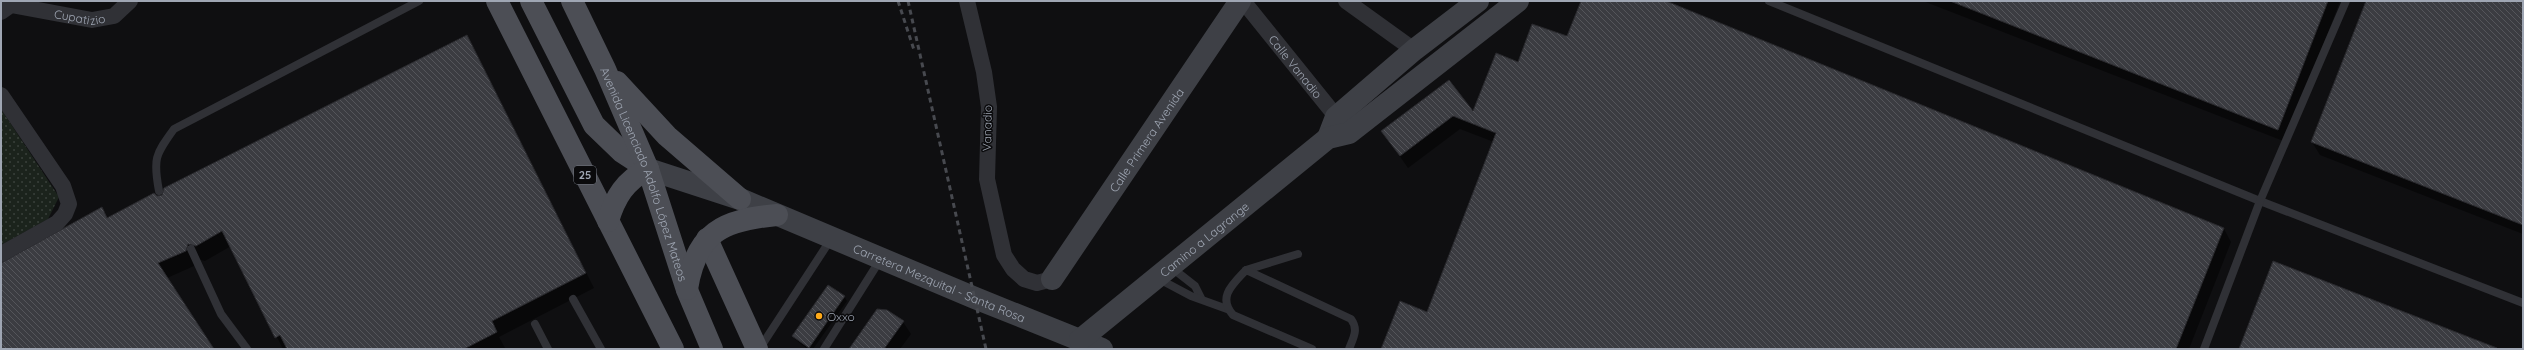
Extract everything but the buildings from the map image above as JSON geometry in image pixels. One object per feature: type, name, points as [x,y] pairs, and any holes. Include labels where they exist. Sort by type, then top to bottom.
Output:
[{"type":"main road","name":"25","points":[[497,1],[673,349]]},
{"type":"main road","points":[[531,1],[594,125],[622,152],[648,169]]},
{"type":"main road","name":"Avenida Licenciado Adolfo López Mateos","points":[[572,1],[605,69],[648,169],[687,290],[712,349]]},
{"type":"main road","points":[[605,69],[667,136],[740,200]]},
{"type":"main road","points":[[608,221],[618,194],[635,175],[648,169]]},
{"type":"main road","points":[[687,290],[690,270],[696,253],[707,239],[721,228],[737,220],[777,215]]},
{"type":"main road","points":[[707,239],[758,349]]},
{"type":"street","name":"Cupatizio","points":[[7,6],[92,20],[114,16],[130,1]]},
{"type":"street","name":"Vanadio","points":[[967,1],[984,72],[989,107],[987,179],[1004,255],[1013,269],[1024,279],[1037,283],[1052,279]]},
{"type":"street","name":"Calle Vanadio","points":[[1241,1],[1343,125]]},
{"type":"street","name":"Calle Primera Avenida","points":[[1052,279],[1241,1]]},
{"type":"street","points":[[1346,1],[1414,50]]},
{"type":"street","name":"Camino a Lagrange","points":[[1080,340],[1328,138],[1343,125],[1414,50],[1478,1]]},
{"type":"street","points":[[1343,125],[1518,1]]},
{"type":"street","points":[[1,95],[63,186],[68,204],[62,219],[1,254]]},
{"type":"street","name":"Carretera Mezquital - Santa Rosa","points":[[648,169],[740,200],[1102,349]]},
{"type":"lane","points":[[159,191],[154,166],[159,149],[174,129],[419,1]]},
{"type":"lane","points":[[1769,1],[2260,201],[2523,303]]},
{"type":"lane","points":[[2204,349],[2260,201],[2346,1]]},
{"type":"lane","points":[[758,349],[831,238]]},
{"type":"lane","points":[[191,249],[220,314],[247,349]]},
{"type":"lane","points":[[1227,309],[1225,302],[1227,292],[1246,270],[1298,254]]},
{"type":"lane","points":[[824,349],[881,259]]},
{"type":"lane","points":[[1246,270],[1351,319],[1356,328],[1349,349]]},
{"type":"lane","points":[[1164,272],[1191,296],[1201,298],[1227,309],[1233,315],[1312,349]]},
{"type":"lane","points":[[1164,272],[1194,286],[1201,298]]},
{"type":"lane","points":[[573,299],[600,348]]},
{"type":"lane","points":[[535,324],[548,349]]},
{"type":"shaded area","points":[[1,109],[59,197],[48,219],[1,245]]},
{"type":"railway","points":[[898,1],[914,50]]},
{"type":"railway","points":[[908,1],[986,349]]},
{"type":"place","name":"Oxxo","points":[[819,316]]}]
